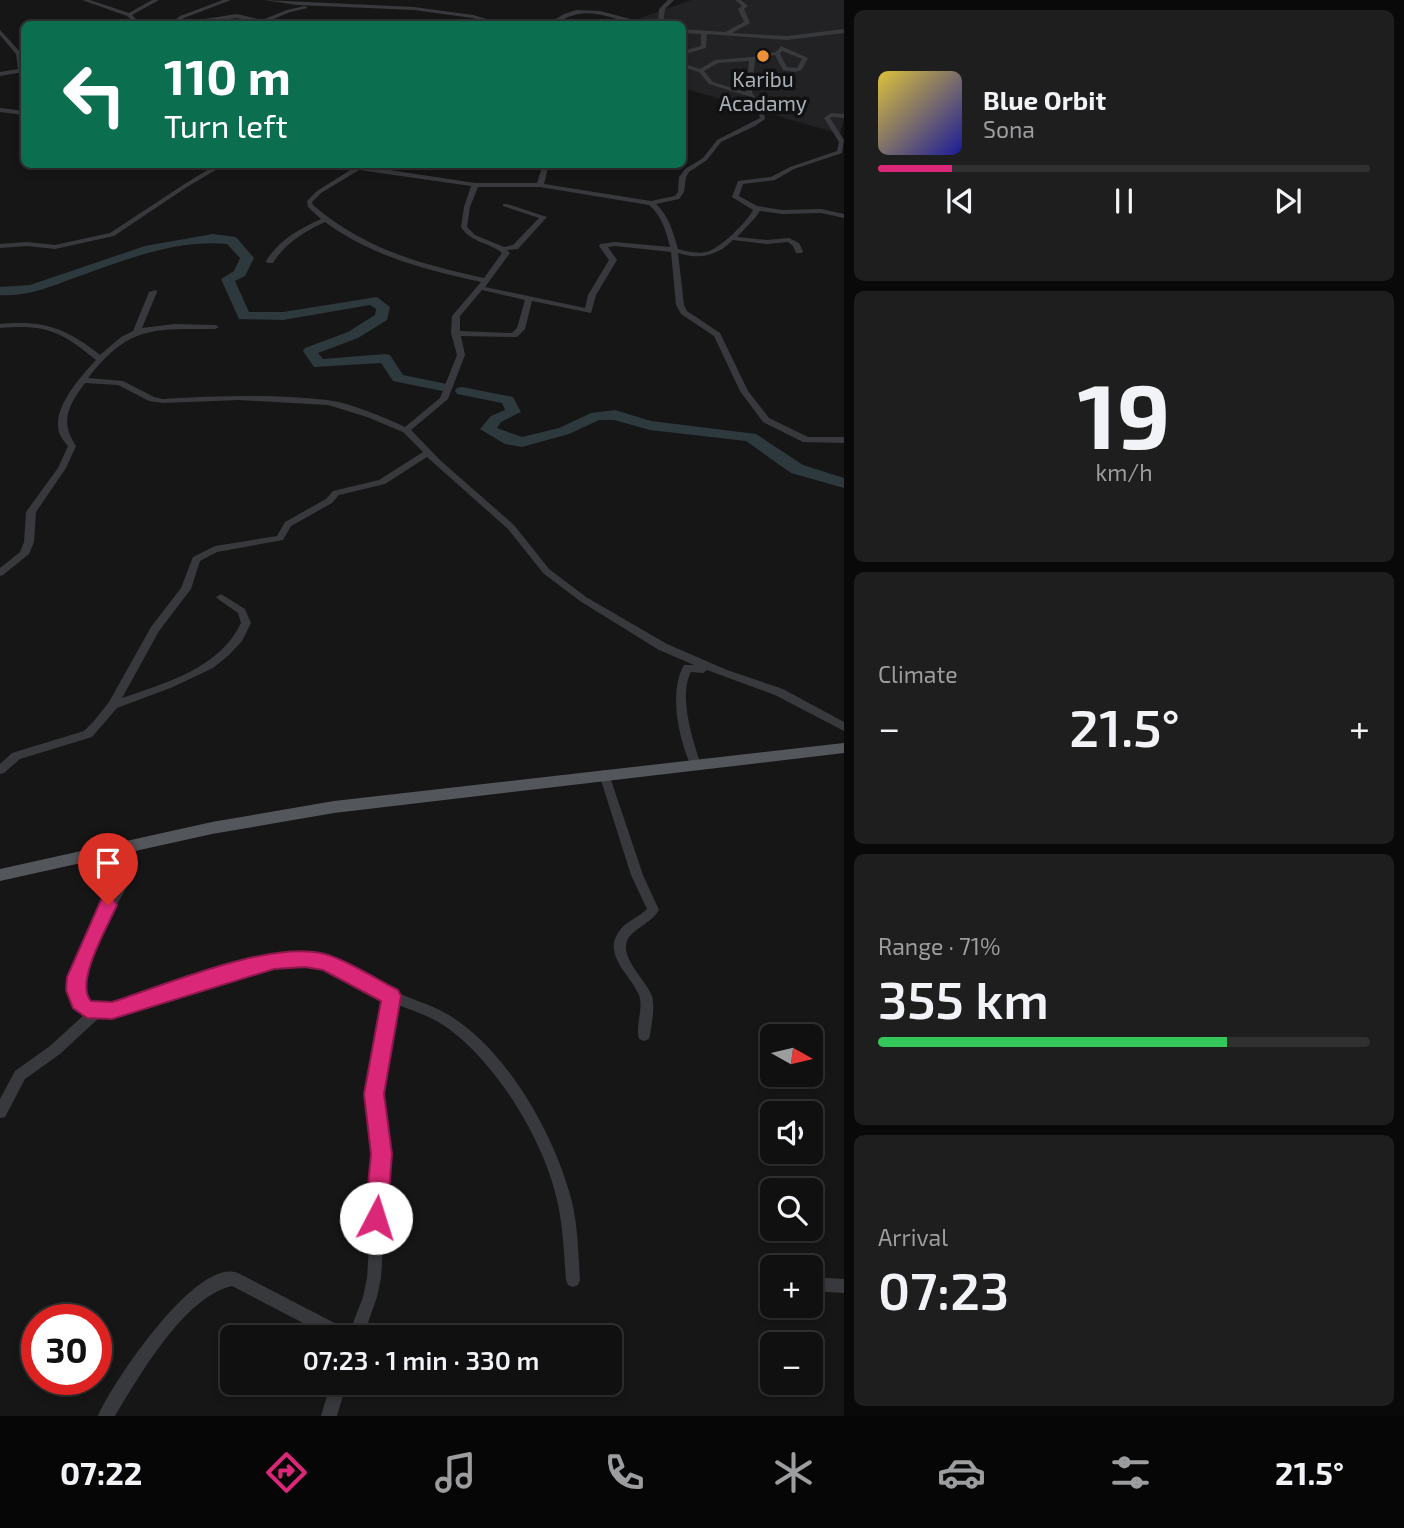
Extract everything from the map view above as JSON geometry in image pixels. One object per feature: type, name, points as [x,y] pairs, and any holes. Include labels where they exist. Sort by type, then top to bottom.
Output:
[{"type":"main road","points":[[0,875],[130,846],[334,807],[844,748]]},
{"type":"street","points":[[85,0],[129,15],[136,21]]},
{"type":"street","points":[[129,15],[156,0]]},
{"type":"street","points":[[176,21],[228,0]]},
{"type":"street","points":[[267,0],[285,3],[443,6],[473,12],[495,21]]},
{"type":"street","points":[[660,21],[662,9],[671,0]]},
{"type":"street","points":[[727,33],[747,23],[741,9],[745,6],[738,0]]},
{"type":"street","points":[[264,21],[289,10],[337,2]]},
{"type":"street","points":[[556,21],[563,15],[584,10],[634,21]]},
{"type":"street","points":[[201,21],[237,16],[258,21]]},
{"type":"street","points":[[686,32],[782,38],[844,30]]},
{"type":"street","points":[[0,32],[15,47],[21,61]]},
{"type":"street","points":[[686,52],[705,47],[704,34]]},
{"type":"street","points":[[701,71],[717,61],[752,59],[779,51],[803,56],[805,61],[799,69],[789,70],[778,60],[779,51],[782,38]]},
{"type":"street","points":[[15,47],[21,44]]},
{"type":"street","points":[[352,168],[475,185],[540,185],[651,203],[677,198],[685,170],[705,159],[718,142],[753,127],[764,118],[751,95],[752,59]]},
{"type":"street","points":[[686,66],[696,67],[711,83],[751,95]]},
{"type":"street","points":[[0,74],[21,67]]},
{"type":"street","points":[[0,110],[21,113]]},
{"type":"street","points":[[844,116],[827,118],[842,142],[840,152],[792,168],[773,179],[740,182],[735,197],[756,208],[782,212],[821,211],[844,216]]},
{"type":"street","points":[[0,246],[55,247],[112,235],[216,168]]},
{"type":"street","points":[[389,174],[393,168]]},
{"type":"street","points":[[540,185],[545,168]]},
{"type":"street","points":[[356,169],[319,192],[309,202],[326,219],[357,240],[424,268],[529,299],[588,311],[592,295],[613,260],[603,246],[615,244],[688,254],[709,254],[753,217],[756,208]]},
{"type":"street","points":[[475,185],[467,207],[464,227],[472,238],[503,249],[516,247],[544,217],[505,205]]},
{"type":"street","points":[[651,203],[662,211],[677,258],[680,305],[684,312],[717,335],[752,405],[766,420],[795,436],[814,442],[844,440]]},
{"type":"street","points":[[271,261],[274,254],[304,228],[326,219]]},
{"type":"street","points":[[731,238],[767,242],[789,240],[799,251]]},
{"type":"street","points":[[0,256],[18,245]]},
{"type":"street","points":[[406,430],[444,399],[461,355],[455,333],[456,316],[506,254],[503,249]]},
{"type":"street","points":[[0,573],[24,554],[29,542],[32,512],[62,468],[72,446],[64,436],[61,423],[68,404],[100,359],[137,331],[153,292]]},
{"type":"street","points":[[455,333],[514,335],[521,330],[529,299]]},
{"type":"street","points":[[0,326],[37,324],[53,327],[100,359]]},
{"type":"street","points":[[137,331],[215,327]]},
{"type":"street","points":[[83,380],[120,383],[137,389],[152,399],[163,401],[239,398],[329,403],[370,415],[406,430],[427,453],[511,527],[534,558],[559,582],[641,636],[691,661],[796,699],[844,727]]},
{"type":"street","points":[[0,770],[16,756],[88,734],[113,705],[155,629],[186,589],[196,559],[215,549],[280,538],[288,524],[329,501],[336,493],[382,482],[427,453]]},
{"type":"street","points":[[113,705],[180,681],[237,643],[246,623],[242,611],[221,597]]},
{"type":"street","points":[[696,765],[687,738],[681,680],[688,668],[723,673]]},
{"type":"street","points":[[604,774],[637,875],[653,910],[626,932],[621,940],[620,950],[646,996],[644,1035]]},
{"type":"street","points":[[130,846],[128,871],[108,905],[76,977],[80,1002],[87,1009],[96,1012],[112,1011],[237,970],[284,960],[305,959],[326,963],[391,996],[439,1015],[490,1060],[519,1099],[562,1190],[573,1280]]},
{"type":"street","points":[[360,1325],[374,1278],[382,1154],[374,1094],[391,996]]},
{"type":"street","points":[[0,1112],[20,1075],[64,1042],[96,1012]]},
{"type":"street","points":[[106,1416],[164,1328],[190,1302],[222,1279],[233,1278],[322,1325]]},
{"type":"street","points":[[823,1285],[844,1286]]},
{"type":"street","points":[[328,1416],[335,1395]]},
{"type":"shaded area","name":"Karibu Acadamy","points":[[691,0],[844,0],[844,119],[840,134],[686,89],[686,21],[638,21]]},
{"type":"waterway","points":[[0,291],[35,288],[171,243],[213,238],[231,240],[247,258],[240,273],[228,279],[244,316],[283,316],[372,300],[383,307],[382,317],[353,335],[310,351],[319,364],[385,358],[398,378],[442,387]]},
{"type":"waterway","points":[[462,391],[508,400],[513,412],[496,419],[488,429],[511,441],[522,442],[564,431],[596,416],[615,415],[650,425],[750,437],[797,469],[844,483]]},
{"type":"place","name":"Karibu Acadamy","points":[[763,56]]},
{"type":"route","points":[[108,905],[76,977],[80,1002],[87,1009],[96,1012],[112,1011],[237,970],[274,961],[305,959],[326,963],[391,996],[374,1094],[382,1154],[376,1218]]}]
